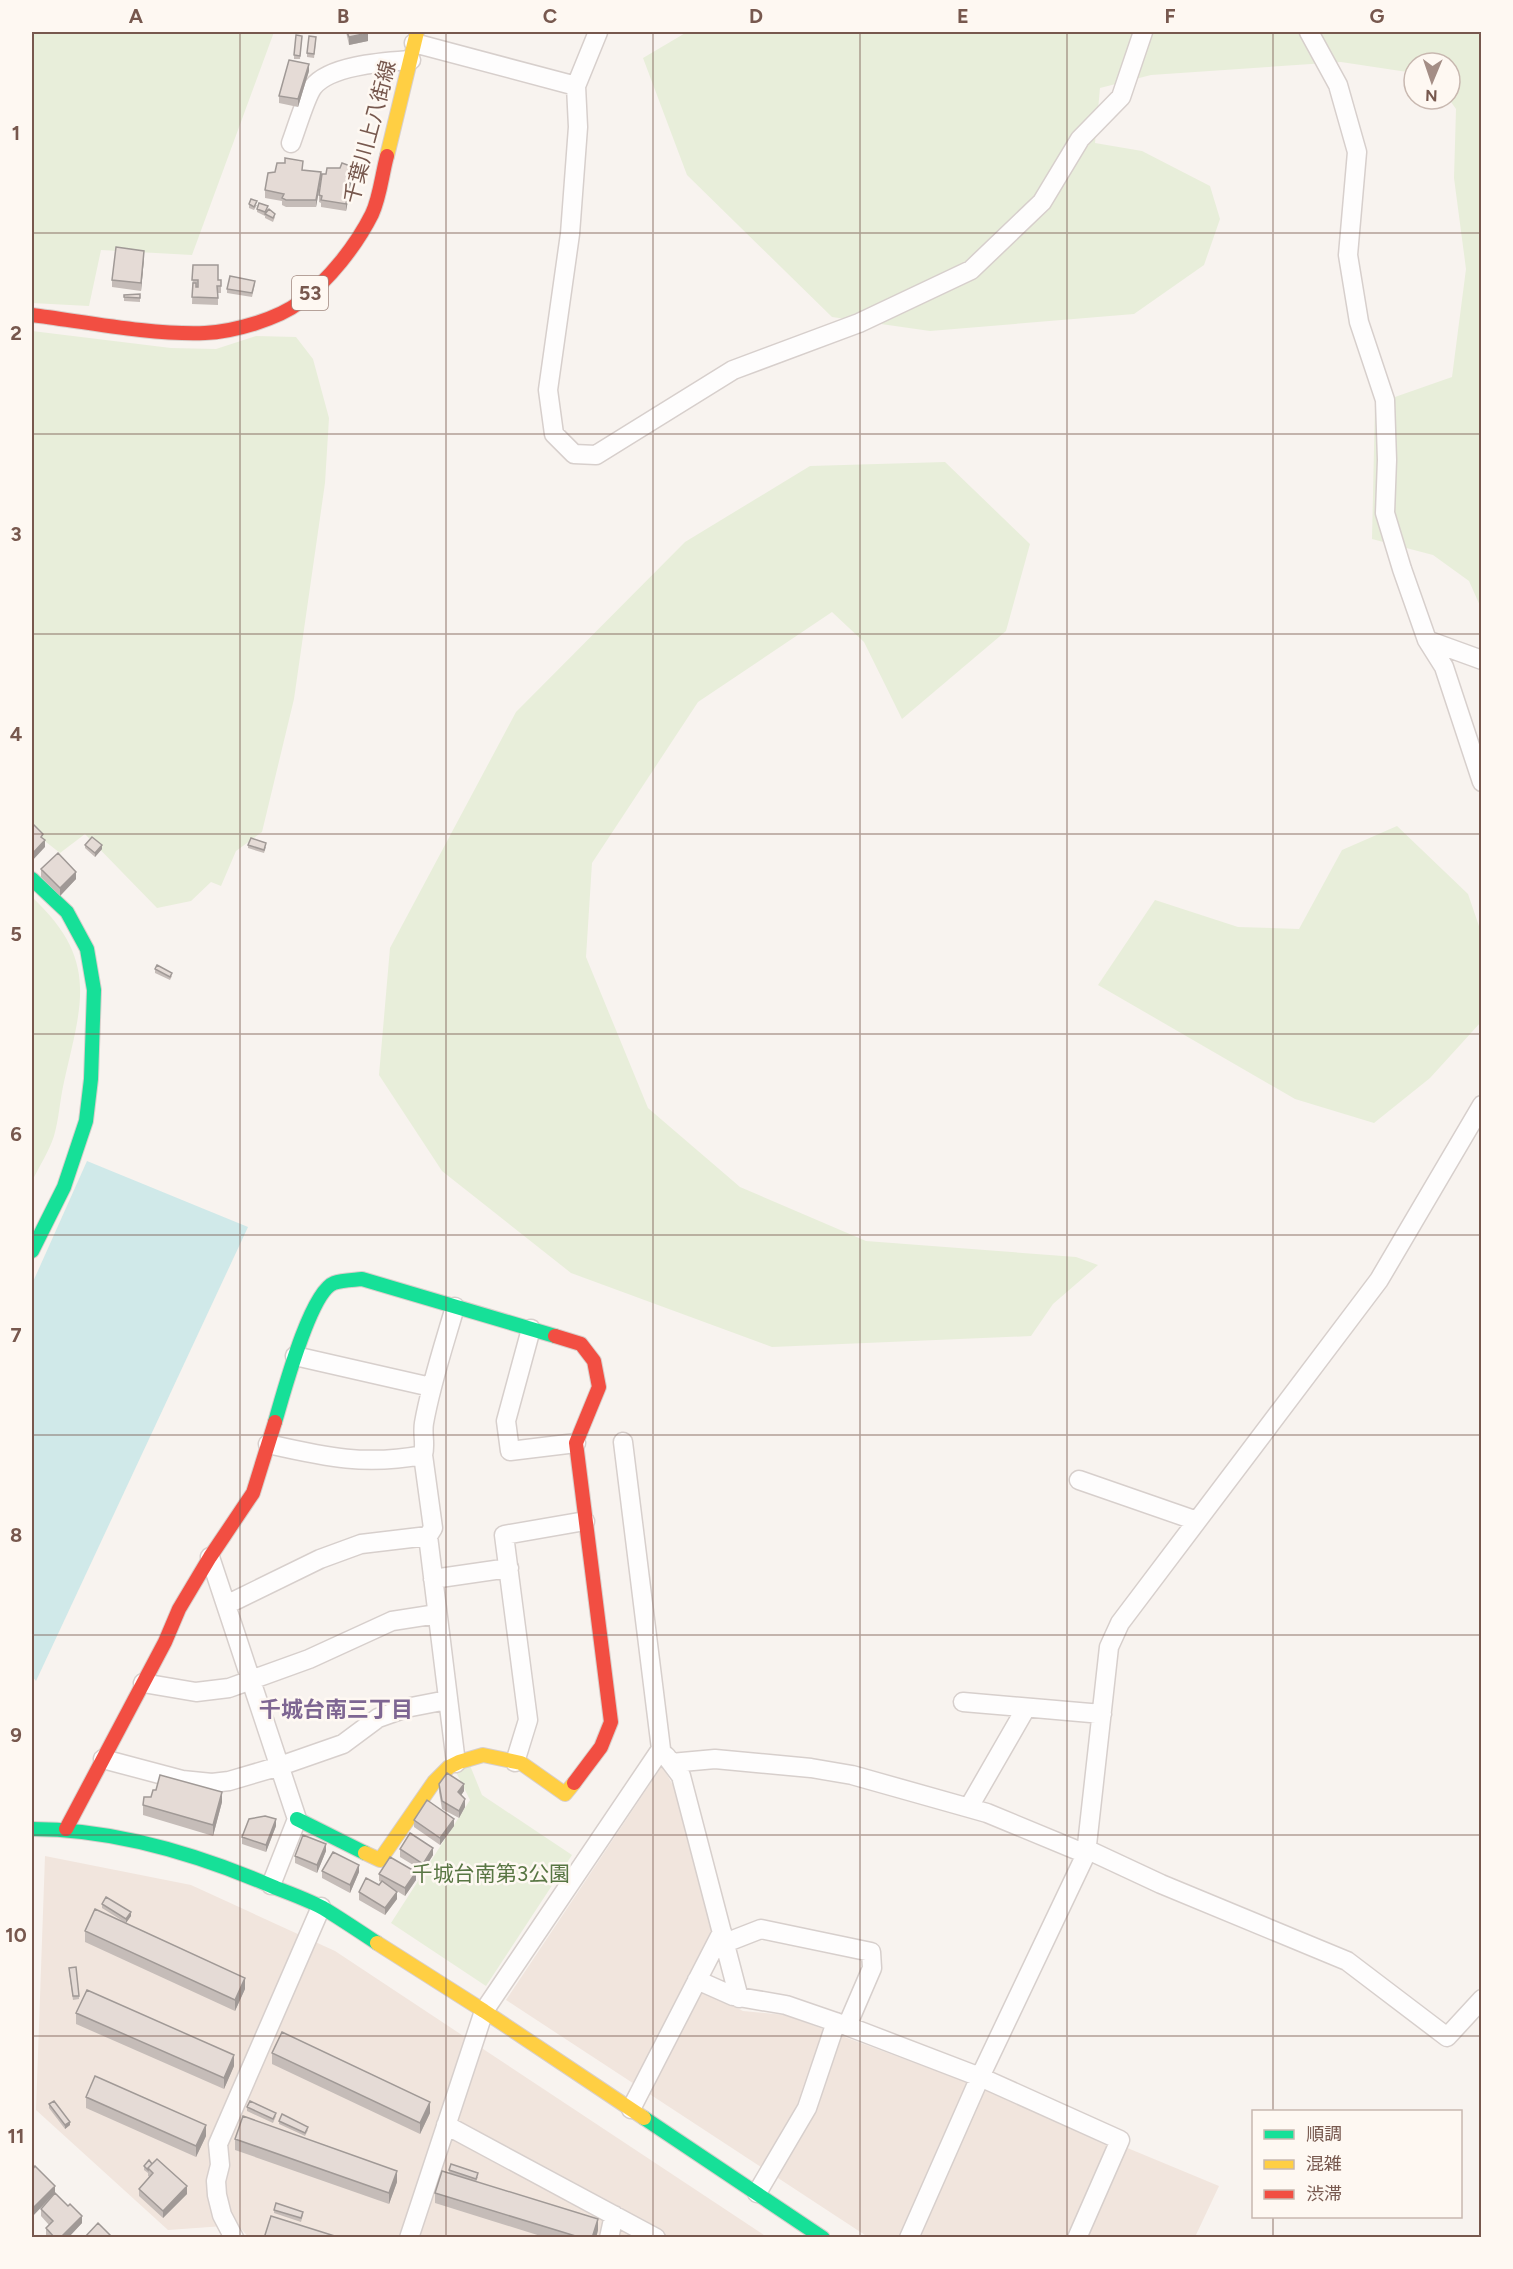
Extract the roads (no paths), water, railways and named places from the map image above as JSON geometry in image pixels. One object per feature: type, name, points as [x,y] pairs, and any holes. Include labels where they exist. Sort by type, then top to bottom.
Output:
[{"type":"street","points":[[598,32],[576,86],[579,127],[570,234],[548,390],[554,434],[574,454],[596,455],[733,370],[859,323],[971,270],[1042,202],[1080,139],[1121,97],[1143,32]]},
{"type":"street","points":[[1308,32],[1338,85],[1357,152],[1348,255],[1359,322],[1385,399],[1387,460],[1385,513],[1427,640],[1444,667],[1482,782]]},
{"type":"street","points":[[291,143],[312,88],[321,79],[377,63],[414,45],[576,86]]},
{"type":"street","name":"千葉川上八街線","points":[[32,315],[159,332],[206,333],[246,326],[300,302],[344,259],[373,212],[414,45]]},
{"type":"street","points":[[1427,640],[1482,660]]},
{"type":"street","points":[[32,879],[68,912],[87,949],[94,990],[91,1079],[86,1120],[64,1186],[32,1251]]},
{"type":"street","points":[[909,2238],[980,2077],[1086,1852],[1109,1647],[1120,1623],[1379,1280],[1482,1105]]},
{"type":"street","points":[[66,1829],[165,1642],[179,1609],[210,1557],[253,1493],[295,1356],[319,1296],[333,1283],[362,1280],[581,1344],[594,1361],[599,1387],[576,1443],[612,1722],[601,1747],[565,1794],[520,1763],[483,1755],[456,1763],[434,1782],[380,1860],[297,1819]]},
{"type":"street","points":[[455,1307],[431,1387],[423,1427],[425,1447],[423,1455],[433,1528],[428,1536],[456,1763]]},
{"type":"street","points":[[531,1329],[506,1421],[510,1451],[576,1443]]},
{"type":"street","points":[[295,1356],[431,1387]]},
{"type":"street","points":[[623,1442],[666,1756],[681,1776],[739,1998]]},
{"type":"street","points":[[268,1444],[329,1458],[355,1461],[383,1461],[423,1455]]},
{"type":"street","points":[[1079,1480],[1197,1521]]},
{"type":"street","points":[[515,1762],[528,1720],[504,1535],[585,1521]]},
{"type":"street","points":[[226,1605],[320,1559],[362,1544],[428,1536]]},
{"type":"street","points":[[210,1557],[297,1819],[271,1885]]},
{"type":"street","points":[[433,1579],[509,1568]]},
{"type":"street","points":[[143,1683],[196,1692],[229,1688],[309,1659],[392,1621],[437,1614]]},
{"type":"street","points":[[103,1759],[182,1780],[212,1783],[229,1781],[280,1767],[343,1744],[378,1718],[406,1708],[447,1700]]},
{"type":"street","points":[[963,1702],[1102,1714]]},
{"type":"street","points":[[969,1808],[1026,1708]]},
{"type":"street","points":[[666,1756],[811,1768],[852,1775],[987,1813],[1347,1961],[1447,2037],[1482,1999]]},
{"type":"street","points":[[409,2238],[484,2011],[666,1756]]},
{"type":"street","points":[[32,1829],[66,1829],[128,1839],[181,1852],[271,1885],[321,1907],[484,2011],[823,2238]]},
{"type":"street","points":[[234,2238],[222,2215],[217,2195],[216,2181],[220,2166],[218,2144],[321,1907]]},
{"type":"street","points":[[631,2109],[698,1980],[723,1938],[761,1929],[871,1952],[872,1968],[842,2024],[807,2108],[757,2193]]},
{"type":"street","points":[[698,1980],[739,1998],[786,2005],[842,2024],[980,2077],[1120,2140],[1077,2238]]},
{"type":"street","points":[[446,2126],[656,2238]]},
{"type":"street","points":[[609,2238],[614,2215]]},
{"type":"water","points":[[87,1161],[248,1227],[36,1681],[32,1676],[32,1284]]},
{"type":"district","name":"千城台南三丁目","points":[[336,1709]]},
{"type":"park label","name":"千城台南第3公園","points":[[491,1874]]}]
